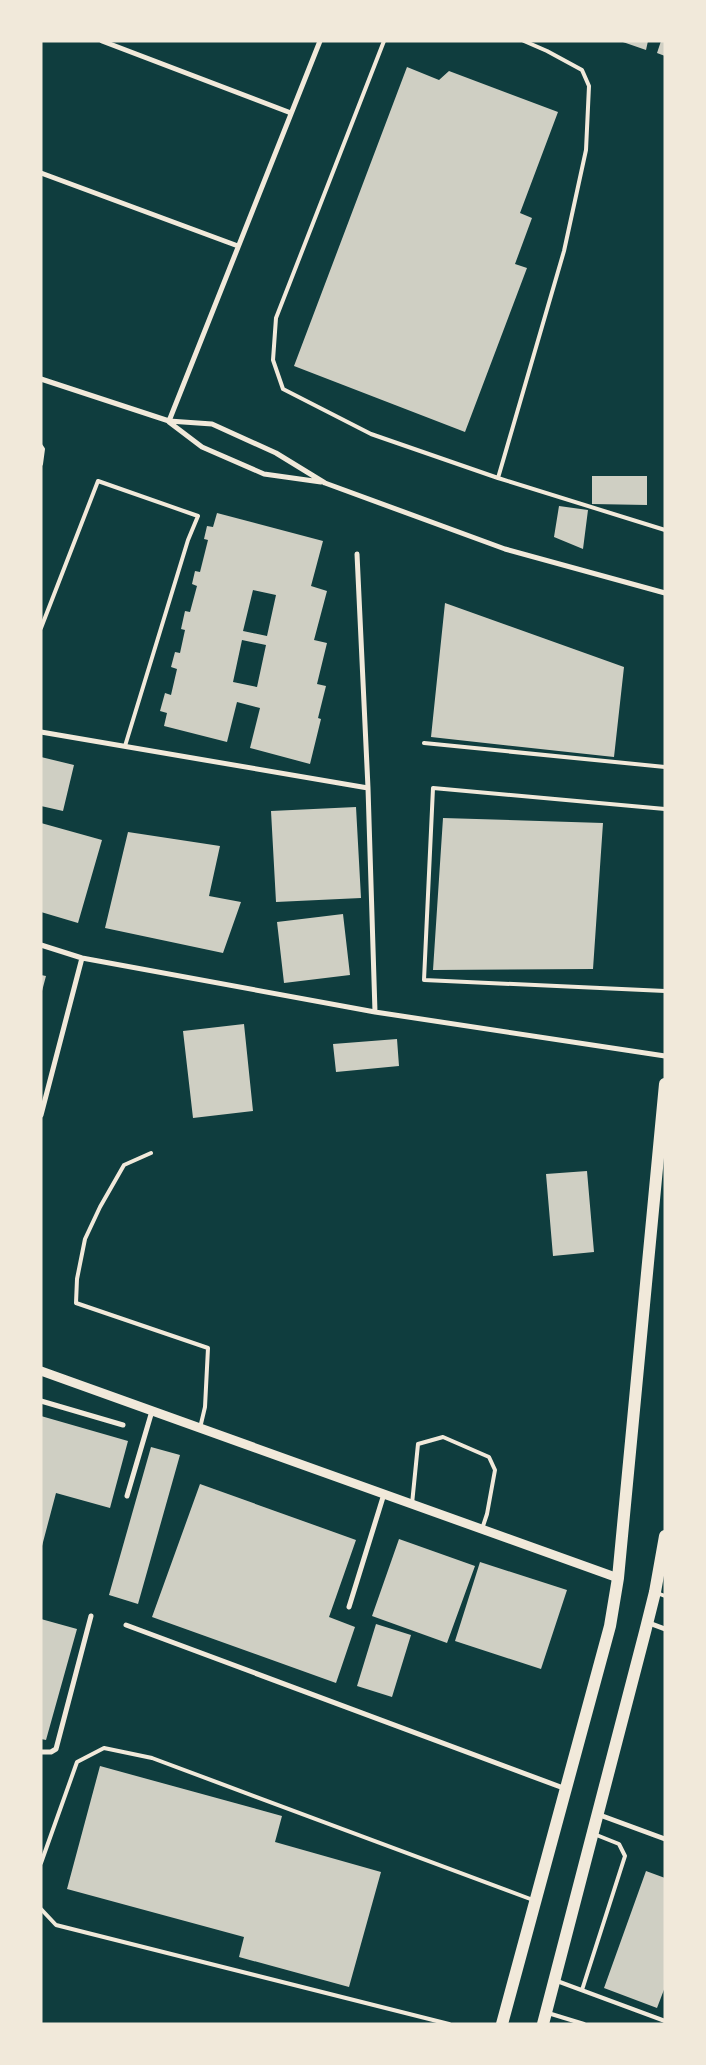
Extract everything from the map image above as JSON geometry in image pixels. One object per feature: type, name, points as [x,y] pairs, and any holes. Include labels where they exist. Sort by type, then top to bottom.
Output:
[{"type":"main road","points":[[502,2024],[610,1626],[618,1578],[665,1084]]},
{"type":"main road","points":[[544,2018],[647,1622],[660,1594],[665,1536]]},
{"type":"street","points":[[102,41],[291,113]]},
{"type":"street","points":[[169,421],[320,41]]},
{"type":"street","points":[[41,173],[238,246]]},
{"type":"street","points":[[41,379],[169,421],[212,424],[276,453],[325,483],[505,549],[665,593]]},
{"type":"street","points":[[169,421],[202,446],[264,474],[325,483]]},
{"type":"street","points":[[357,554],[368,788],[375,1012]]},
{"type":"street","points":[[41,732],[368,788]]},
{"type":"street","points":[[41,945],[82,958],[375,1012],[665,1056]]},
{"type":"street","points":[[41,1115],[82,958]]},
{"type":"street","points":[[41,1371],[618,1578]]},
{"type":"street","points":[[41,1401],[123,1425]]},
{"type":"street","points":[[127,1496],[152,1411]]},
{"type":"street","points":[[349,1607],[384,1494]]},
{"type":"street","points":[[41,1752],[51,1752],[56,1749],[91,1616]]},
{"type":"street","points":[[647,1622],[665,1629]]},
{"type":"street","points":[[126,1625],[566,1789]]},
{"type":"street","points":[[597,1813],[665,1839]]},
{"type":"lane","points":[[384,41],[276,318],[273,360],[283,389],[371,434],[498,478],[665,530]]},
{"type":"lane","points":[[498,478],[564,251],[586,150],[589,86],[582,70],[524,41]]},
{"type":"lane","points":[[41,446],[43,449],[41,464]]},
{"type":"lane","points":[[41,628],[98,480],[198,516],[188,540],[125,746]]},
{"type":"lane","points":[[424,743],[665,767]]},
{"type":"lane","points":[[665,809],[433,788],[424,980],[665,991]]},
{"type":"lane","points":[[152,1153],[124,1165],[100,1207],[85,1240],[77,1279],[76,1303],[208,1348],[205,1407],[200,1428]]},
{"type":"lane","points":[[412,1504],[418,1444],[442,1438],[489,1457],[494,1470],[487,1514],[482,1529]]},
{"type":"lane","points":[[41,1862],[77,1762],[104,1748],[152,1758],[535,1900]]},
{"type":"lane","points":[[582,1990],[625,1856],[619,1844],[592,1834]]},
{"type":"lane","points":[[41,1909],[56,1925],[449,2024]]},
{"type":"lane","points":[[554,1980],[665,2021]]},
{"type":"lane","points":[[544,2018],[584,2024]]},
{"type":"building","points":[[620,41],[648,41],[646,50]]},
{"type":"building","points":[[661,41],[665,41],[665,56],[657,53]]},
{"type":"building","points":[[407,67],[439,80],[449,71],[558,112],[520,213],[532,218],[515,264],[527,268],[465,432],[294,366]]},
{"type":"building","points":[[592,476],[647,476],[647,505],[592,504]]},
{"type":"building","points":[[559,506],[588,510],[583,549],[554,537]]},
{"type":"building","points":[[217,513],[323,541],[311,586],[327,591],[314,640],[327,643],[317,684],[326,686],[318,718],[321,719],[310,764],[250,748],[260,708],[237,702],[227,742],[164,726],[167,713],[160,711],[165,693],[171,695],[177,669],[171,667],[175,652],[180,653],[185,630],[181,629],[185,611],[190,612],[197,586],[192,584],[195,571],[200,572],[208,540],[204,539],[207,526],[213,527]],"holes":[[[253,590],[276,595],[267,636],[243,631]],[[242,640],[266,645],[257,687],[233,682]]]},
{"type":"building","points":[[445,603],[624,667],[614,757],[431,737]]},
{"type":"building","points":[[41,757],[74,765],[63,811],[41,806]]},
{"type":"building","points":[[356,807],[361,898],[276,902],[271,811]]},
{"type":"building","points":[[443,818],[603,823],[593,969],[433,970]]},
{"type":"building","points":[[41,823],[102,840],[78,923],[41,912]]},
{"type":"building","points":[[128,832],[220,846],[209,896],[241,902],[223,953],[105,928]]},
{"type":"building","points":[[343,914],[350,975],[284,983],[277,922]]},
{"type":"building","points":[[41,975],[46,976],[42,991],[41,991]]},
{"type":"building","points":[[244,1024],[253,1111],[193,1118],[183,1031]]},
{"type":"building","points":[[397,1039],[399,1066],[336,1072],[333,1044]]},
{"type":"building","points":[[587,1171],[594,1252],[553,1256],[546,1174]]},
{"type":"building","points":[[41,1416],[128,1441],[110,1508],[56,1493],[42,1546]]},
{"type":"building","points":[[151,1447],[180,1455],[138,1604],[109,1595]]},
{"type":"building","points":[[200,1484],[356,1540],[329,1617],[355,1627],[336,1683],[152,1617]]},
{"type":"building","points":[[399,1539],[475,1566],[447,1643],[372,1616]]},
{"type":"building","points":[[480,1562],[567,1590],[541,1669],[455,1641]]},
{"type":"building","points":[[41,1619],[77,1629],[46,1740],[41,1739]]},
{"type":"building","points":[[376,1624],[411,1635],[392,1697],[357,1686]]},
{"type":"building","points":[[100,1766],[282,1816],[275,1842],[381,1872],[349,1987],[239,1957],[244,1937],[67,1889]]},
{"type":"building","points":[[646,1871],[665,1878],[665,1987],[657,2008],[604,1988]]}]
